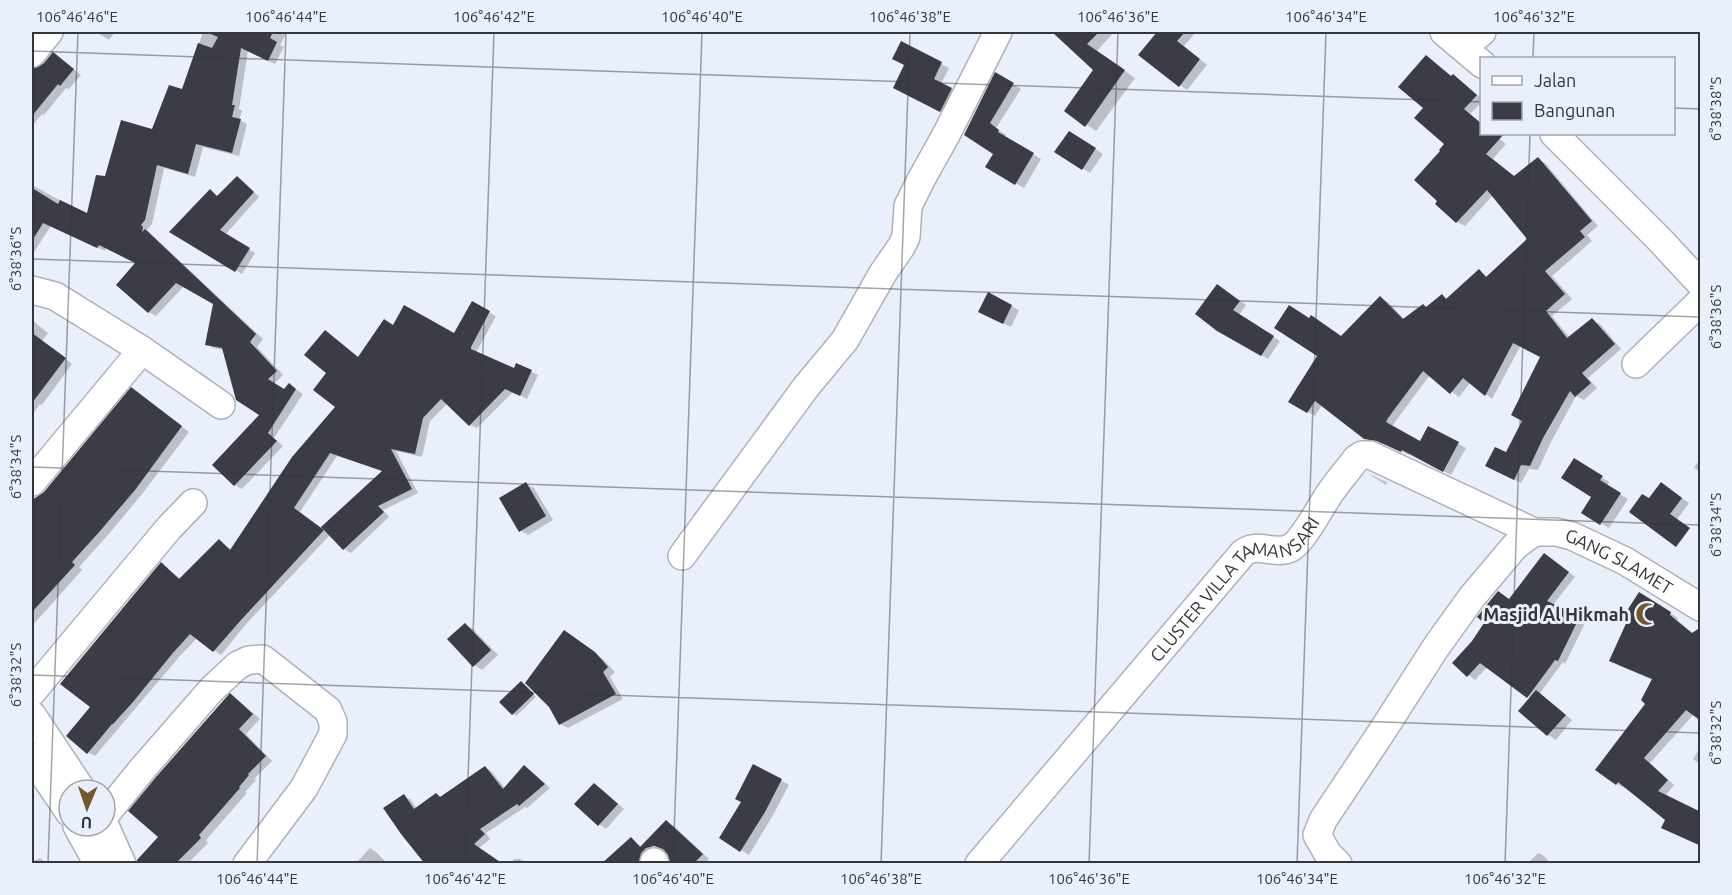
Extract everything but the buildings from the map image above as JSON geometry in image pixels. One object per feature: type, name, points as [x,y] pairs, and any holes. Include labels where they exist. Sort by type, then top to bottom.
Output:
[{"type":"street","points":[[32,53],[49,32]]},
{"type":"street","points":[[682,556],[806,387],[845,340],[906,237],[908,206],[998,32]]},
{"type":"street","points":[[1555,135],[1701,283]]},
{"type":"street","points":[[32,290],[55,296],[142,350],[221,405]]},
{"type":"street","points":[[1636,364],[1701,302]]},
{"type":"street","points":[[32,482],[142,350]]},
{"type":"street","name":"CLUSTER VILLA TAMANSARI","points":[[979,864],[1246,550],[1255,548],[1281,551],[1295,545],[1332,490],[1356,459],[1362,455],[1370,455],[1534,532]]},
{"type":"street","points":[[32,692],[169,528],[193,503]]},
{"type":"street","points":[[1338,864],[1328,854],[1317,835],[1323,820],[1466,605],[1515,546],[1534,532]]},
{"type":"street","name":"GANG SLAMET","points":[[1534,532],[1556,532],[1591,544],[1625,561],[1701,607]]},
{"type":"street","points":[[117,800],[212,689],[238,665],[249,660],[263,659],[328,710],[334,728],[304,788],[247,864]]},
{"type":"street","points":[[32,715],[74,778]]},
{"type":"street","points":[[32,757],[57,794]]},
{"type":"street","points":[[84,838],[98,864]]},
{"type":"street","points":[[110,838],[122,864]]},
{"type":"place","name":"Masjid Al Hikmah","points":[[1647,614]]}]
